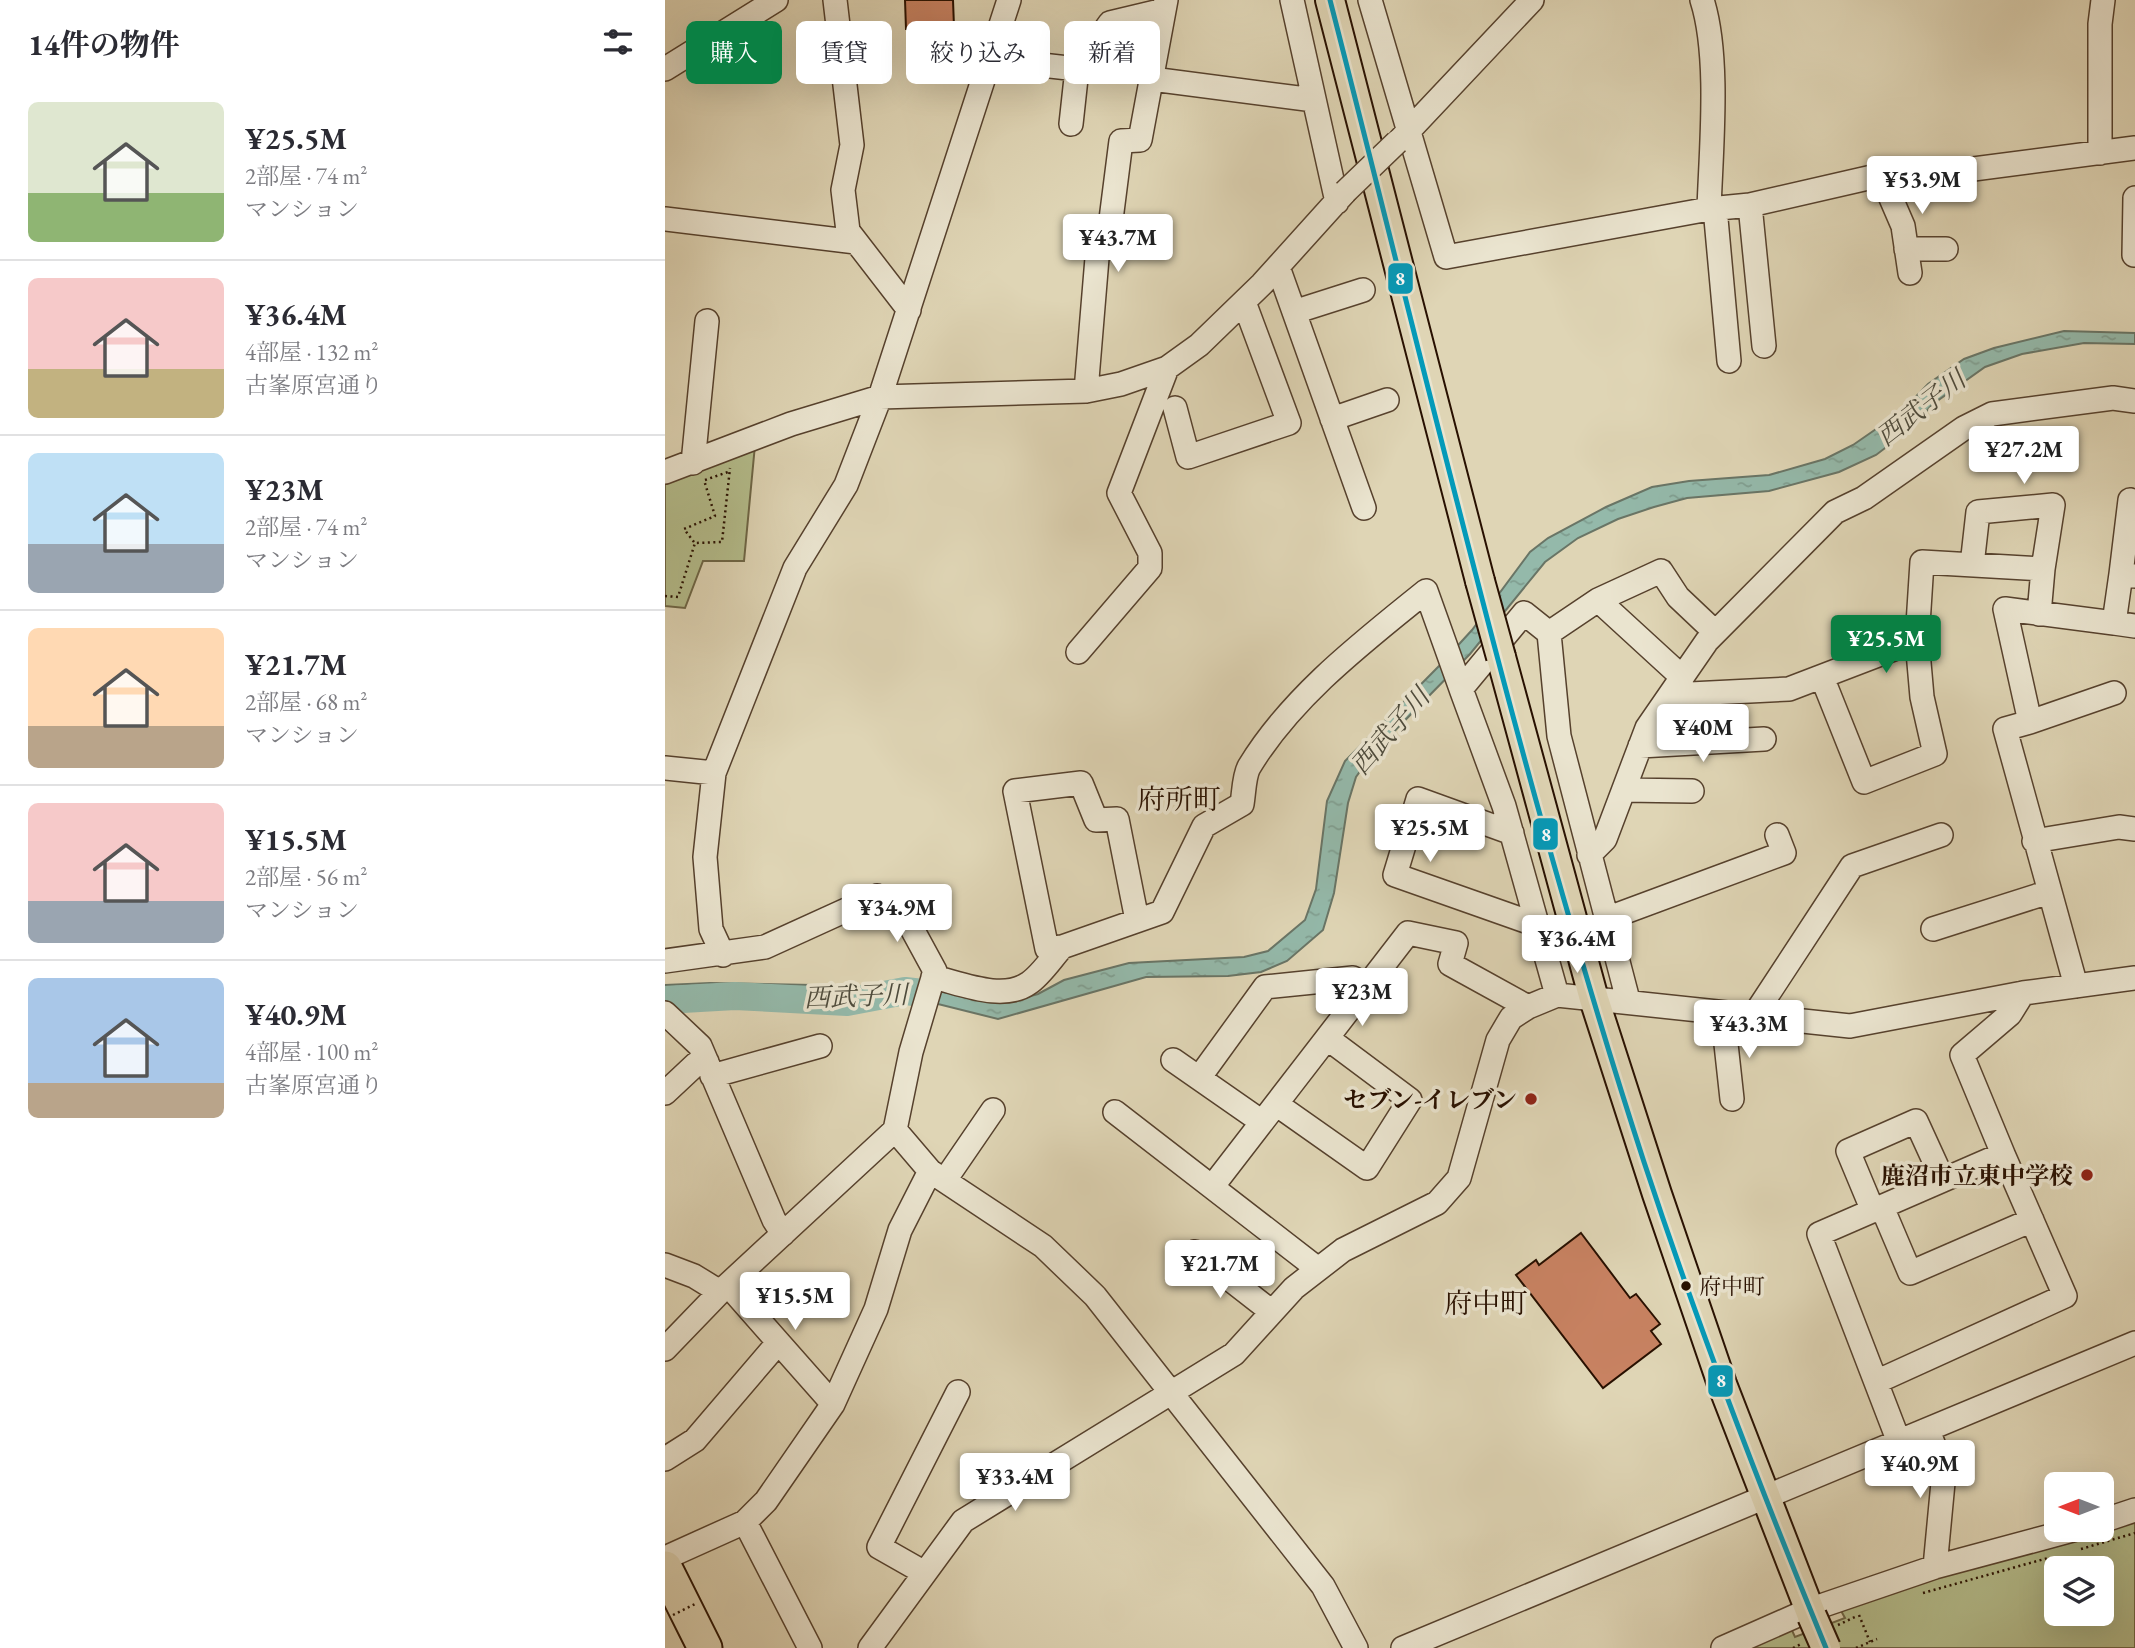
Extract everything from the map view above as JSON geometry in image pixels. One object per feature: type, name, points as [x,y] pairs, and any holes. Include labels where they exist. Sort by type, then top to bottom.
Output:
[{"type":"highway","points":[[665,1568],[705,1648]]},
{"type":"main road","points":[[1330,0],[1480,580],[1594,999],[1687,1285],[1765,1497],[1818,1628]]},
{"type":"street","points":[[665,69],[776,0]]},
{"type":"street","points":[[835,0],[852,145],[843,190],[848,231],[909,310]]},
{"type":"street","points":[[1002,21],[1009,0]]},
{"type":"street","points":[[1292,0],[1314,100],[1341,197]]},
{"type":"street","points":[[1370,0],[1403,136],[1446,257],[1712,209],[1750,205],[1881,175],[1958,172],[2135,148]]},
{"type":"street","points":[[1702,0],[1706,13],[1712,81],[1712,209],[1729,360]]},
{"type":"street","points":[[2100,153],[2100,24],[2103,0]]},
{"type":"street","points":[[665,472],[699,471],[732,448],[791,424],[880,397],[1086,391],[1138,379],[1167,368],[1199,345],[1244,302],[1528,3]]},
{"type":"street","points":[[1116,21],[1165,5],[1160,33]]},
{"type":"street","points":[[1160,80],[1314,100]]},
{"type":"street","points":[[723,955],[711,929],[705,857],[714,773],[795,568],[846,485],[880,397],[981,84]]},
{"type":"street","points":[[1071,124],[1075,84]]},
{"type":"street","points":[[1086,391],[1098,246],[1108,243],[1121,141],[1140,140],[1151,84]]},
{"type":"street","points":[[1881,175],[1903,226],[1910,273]]},
{"type":"street","points":[[2134,255],[2135,198]]},
{"type":"street","points":[[1750,205],[1764,346]]},
{"type":"street","points":[[665,219],[856,242]]},
{"type":"street","points":[[1906,250],[1946,249]]},
{"type":"street","points":[[1278,267],[1364,508]]},
{"type":"street","points":[[1294,312],[1363,290]]},
{"type":"street","points":[[1175,408],[1188,457],[1289,423],[1244,302]]},
{"type":"street","points":[[699,471],[707,321]]},
{"type":"street","points":[[1078,652],[1150,568],[1150,553],[1119,493],[1167,368]]},
{"type":"street","points":[[1589,855],[1605,839],[1647,728],[1676,686],[1715,632],[1835,512],[1864,498],[1964,428],[1993,414],[2012,409],[2113,398],[2135,401]]},
{"type":"street","points":[[1332,419],[1387,400]]},
{"type":"street","points":[[2030,722],[2005,609],[2125,624],[2130,500]]},
{"type":"street","points":[[1972,565],[1978,512],[2053,505],[2039,614]]},
{"type":"street","points":[[1822,677],[1864,782],[1935,754],[1922,697],[1917,640],[1922,562],[2043,569]]},
{"type":"street","points":[[1549,633],[1598,600],[1661,571],[1678,597],[1715,632]]},
{"type":"street","points":[[1137,920],[1117,819],[1096,820],[1081,783],[1016,791],[1047,949],[1062,947],[1163,912],[1204,826],[1242,804],[1248,769],[1295,707],[1364,641],[1426,591],[1512,833],[1557,995]]},
{"type":"street","points":[[1598,600],[1676,686],[1789,690],[1917,640]]},
{"type":"street","points":[[1461,689],[1524,613],[1549,633],[1559,736],[1628,1000]]},
{"type":"street","points":[[2076,986],[2005,729],[2114,694]]},
{"type":"street","points":[[1640,746],[1764,738]]},
{"type":"street","points":[[665,768],[714,773]]},
{"type":"street","points":[[1624,790],[1692,791]]},
{"type":"street","points":[[1512,833],[1418,799],[1395,875],[1537,925]]},
{"type":"street","points":[[2034,841],[2119,827],[2135,829]]},
{"type":"street","points":[[1606,919],[1784,853],[1777,835]]},
{"type":"street","points":[[1732,1099],[1725,1035],[1755,1014],[1852,866],[1941,835]]},
{"type":"street","points":[[1933,929],[2049,892]]},
{"type":"street","points":[[665,961],[765,947],[877,896],[904,914],[935,971],[911,1052],[895,1130],[724,1288],[665,1349]]},
{"type":"street","points":[[1212,1187],[1408,933],[1456,943],[1450,964],[1528,1006]]},
{"type":"street","points":[[933,977],[998,991],[1020,988],[1030,983],[1062,947]]},
{"type":"street","points":[[1199,1078],[1265,987],[1353,978],[1367,986]]},
{"type":"street","points":[[870,1648],[923,1572],[963,1521],[997,1497],[1072,1457],[1169,1392],[1234,1354],[1272,1312],[1318,1269],[1343,1250],[1437,1203],[1458,1178],[1498,1040],[1511,1018],[1528,1006],[1557,995],[1628,1000],[1850,1026],[2023,993],[2135,978]]},
{"type":"street","points":[[1876,1382],[2065,1296],[1962,1055],[2010,1014],[2023,993]]},
{"type":"street","points":[[665,1013],[700,1046],[774,1220],[783,1234]]},
{"type":"street","points":[[1173,1060],[1199,1078],[1269,1113],[1367,1168],[1411,1100],[1327,1038]]},
{"type":"street","points":[[665,1093],[696,1064],[710,1069],[820,1045]]},
{"type":"street","points":[[665,1558],[745,1522],[766,1501],[833,1404],[876,1309],[900,1230],[937,1175],[993,1110]]},
{"type":"street","points":[[1115,1112],[1318,1269]]},
{"type":"street","points":[[1943,1180],[1916,1121],[1848,1151],[1910,1273],[2032,1220]]},
{"type":"street","points":[[895,1130],[937,1175],[1043,1246],[1095,1296],[1323,1586],[1356,1648]]},
{"type":"street","points":[[1899,1442],[1819,1234],[2003,1154]]},
{"type":"street","points":[[1195,1252],[1272,1312]]},
{"type":"street","points":[[665,1265],[724,1288],[833,1404]]},
{"type":"street","points":[[1403,1648],[2135,1343]]},
{"type":"street","points":[[665,1459],[695,1440],[777,1344]]},
{"type":"street","points":[[923,1572],[879,1547],[958,1392]]},
{"type":"street","points":[[1929,1430],[1944,1472],[1935,1567]]},
{"type":"street","points":[[2114,1517],[2135,1510]]},
{"type":"street","points":[[745,1522],[810,1648]]},
{"type":"street","points":[[1723,1648],[1818,1628],[1935,1567],[2064,1542]]},
{"type":"path","points":[[695,543],[722,542],[732,448]]},
{"type":"path","points":[[695,543],[684,529],[715,516],[699,471]]},
{"type":"path","points":[[665,596],[678,597],[695,543]]},
{"type":"path","points":[[2114,1535],[2135,1533]]},
{"type":"path","points":[[1921,1594],[2044,1559]]},
{"type":"path","points":[[673,1615],[695,1604]]},
{"type":"path","points":[[1793,1648],[1818,1628],[1868,1611]]},
{"type":"path","points":[[1859,1615],[1868,1645]]},
{"type":"path","points":[[1856,1648],[1877,1639]]},
{"type":"shaded area","points":[[755,445],[744,561],[703,561],[685,608],[665,606],[665,477]]},
{"type":"shaded area","points":[[2135,1514],[2135,1648],[1743,1648],[1790,1626],[1795,1637],[1845,1618],[1839,1607],[2048,1542],[2114,1542],[2114,1524]]},
{"type":"water","points":[[2064,331],[2135,333],[2135,344],[2084,343],[2022,354],[1985,367],[1933,404],[1910,429],[1876,455],[1839,472],[1769,491],[1687,498],[1654,507],[1618,519],[1578,538],[1545,562],[1470,654],[1374,752],[1356,777],[1348,803],[1334,893],[1323,930],[1287,961],[1261,972],[1228,976],[1146,977],[998,1019],[906,996],[876,995],[847,1002],[801,995],[665,1005],[665,985],[710,983],[916,987],[994,1001],[1016,1000],[1038,994],[1064,980],[1129,963],[1244,957],[1268,951],[1305,920],[1316,889],[1327,801],[1345,761],[1472,630],[1530,552],[1548,538],[1606,507],[1652,487],[1689,481],[1769,475],[1825,459],[1853,445],[1902,411],[1928,384],[1964,359],[1994,348]]},
{"type":"building","points":[[905,0],[953,0],[954,21],[906,21],[906,29]]},
{"type":"building","points":[[1581,1233],[1630,1298],[1636,1294],[1660,1324],[1651,1331],[1661,1344],[1603,1388],[1516,1275],[1536,1260],[1539,1265]]},
{"type":"waterway","name":"西武子川","points":[[665,1000],[735,996],[847,1002],[905,991],[923,993]]},
{"type":"transit line","name":"8","points":[[1330,0],[1478,584],[1599,1019],[1644,1162],[1708,1346],[1826,1648]]},
{"type":"place","name":"セブン-イレブン","points":[[1531,1099]]},
{"type":"place","name":"鹿沼市立東中学校","points":[[2087,1175]]},
{"type":"place","name":"府中町","points":[[1686,1286]]},
{"type":"district","name":"府所町","points":[[1179,799]]},
{"type":"district","name":"府中町","points":[[1486,1303]]}]
